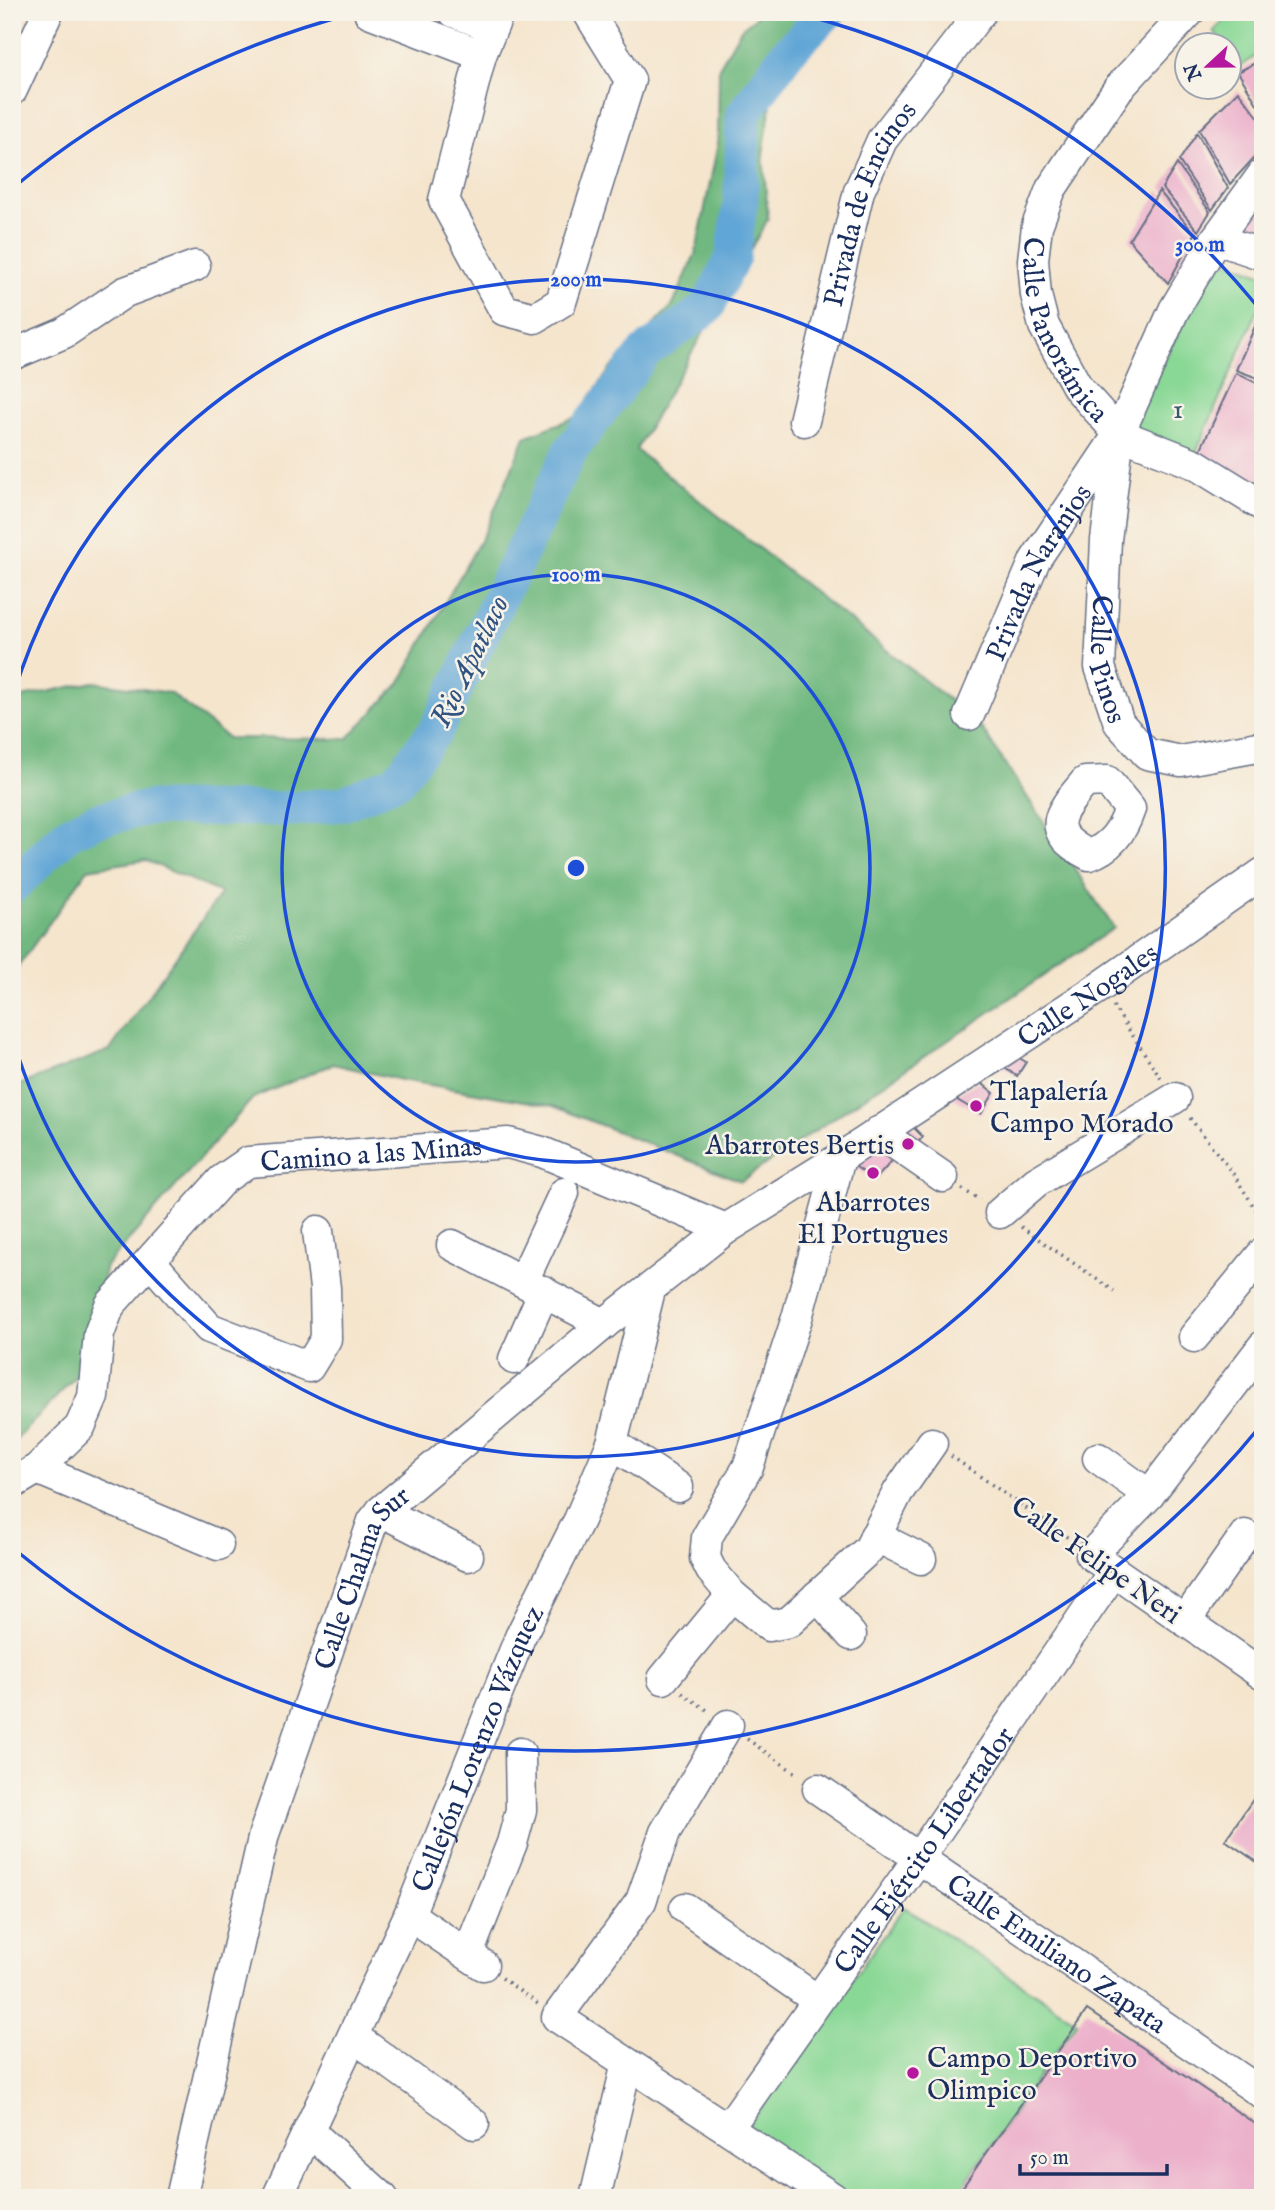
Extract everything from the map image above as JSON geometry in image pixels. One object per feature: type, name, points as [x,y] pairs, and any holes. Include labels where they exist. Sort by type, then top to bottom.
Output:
[{"type":"street","points":[[12,90],[48,12]]},
{"type":"street","points":[[369,12],[481,55]]},
{"type":"street","points":[[454,12],[496,20],[481,55],[444,200],[504,310],[535,318],[561,302],[630,80],[588,12]]},
{"type":"street","name":"Privada de Encinos","points":[[804,421],[859,191],[882,140],[981,12]]},
{"type":"street","name":"Calle Panorámica","points":[[1119,434],[1079,388],[1044,326],[1036,295],[1033,260],[1037,226],[1051,190],[1118,89],[1189,12]]},
{"type":"street","points":[[1263,174],[1216,239],[1174,310],[1119,434],[1195,464],[1263,506]]},
{"type":"street","points":[[1216,239],[1263,255]]},
{"type":"street","points":[[12,355],[64,333],[125,292],[195,266]]},
{"type":"street","name":"Privada Naranjos","points":[[969,715],[1035,560],[1119,434]]},
{"type":"street","name":"Calle Pinos","points":[[1119,434],[1106,540],[1100,667],[1119,723],[1147,754],[1181,761],[1263,746]]},
{"type":"street","points":[[1118,793],[1147,754]]},
{"type":"street","name":"Calle Nogales","points":[[840,1158],[1100,986],[1263,873]]},
{"type":"street","points":[[1000,1213],[1036,1182],[1175,1098]]},
{"type":"street","points":[[878,1132],[943,1177]]},
{"type":"street","name":"Camino a las Minas","points":[[25,1476],[80,1427],[93,1397],[99,1334],[110,1305],[222,1180],[248,1162],[508,1143],[542,1152],[726,1229]]},
{"type":"street","points":[[840,1158],[797,1318],[748,1467],[707,1537],[705,1558],[732,1595],[769,1626],[789,1622],[872,1542],[898,1492],[932,1443]]},
{"type":"street","name":"Calle Chalma Sur","points":[[181,2198],[264,1834],[373,1521],[381,1511],[604,1324],[726,1229],[840,1158]]},
{"type":"street","points":[[514,1359],[533,1286],[564,1193]]},
{"type":"street","points":[[150,1261],[209,1328],[309,1367],[326,1339],[325,1288],[318,1231]]},
{"type":"street","points":[[452,1245],[604,1324]]},
{"type":"street","points":[[1194,1337],[1263,1253]]},
{"type":"street","name":"Callejón Lorenzo Vázquez","points":[[277,2198],[409,1915],[520,1637],[579,1520],[612,1443],[650,1290]]},
{"type":"street","name":"Calle Ejército Libertador","points":[[728,2128],[918,1859],[1103,1563],[1149,1495],[1263,1346]]},
{"type":"street","points":[[612,1443],[678,1487]]},
{"type":"street","points":[[1098,1458],[1149,1495]]},
{"type":"street","points":[[25,1476],[218,1545]]},
{"type":"street","points":[[381,1511],[468,1556]]},
{"type":"street","points":[[1185,1621],[1245,1535]]},
{"type":"street","points":[[872,1542],[921,1559]]},
{"type":"street","name":"Calle Felipe Neri","points":[[1103,1563],[1263,1675]]},
{"type":"street","points":[[663,1679],[732,1595]]},
{"type":"street","points":[[817,1597],[851,1635]]},
{"type":"street","points":[[728,1725],[665,1832],[641,1901],[557,2017],[833,2198]]},
{"type":"street","points":[[409,1915],[476,1959],[521,1810],[520,1753]]},
{"type":"street","name":"Calle Emiliano Zapata","points":[[818,1789],[1263,2094]]},
{"type":"street","points":[[685,1908],[817,2000]]},
{"type":"street","points":[[354,2037],[474,2123]]},
{"type":"street","points":[[595,2198],[627,2063]]},
{"type":"street","points":[[310,2131],[383,2198]]},
{"type":"path","points":[[1100,986],[1175,1098],[1234,1175],[1263,1222]]},
{"type":"path","points":[[943,1177],[1114,1291]]},
{"type":"path","name":"Calle Felipe Neri","points":[[932,1443],[1103,1563]]},
{"type":"path","points":[[476,1959],[557,2017]]},
{"type":"green space","points":[[762,12],[833,12],[772,98],[763,154],[768,219],[636,450],[978,723],[1114,928],[741,1181],[553,1106],[401,1080],[333,1064],[253,1098],[106,1266],[81,1371],[12,1444],[12,1102],[17,1086],[110,1050],[221,893],[145,860],[88,869],[12,975],[12,699],[94,682],[170,693],[228,738],[347,739],[399,684],[485,532],[525,437],[576,417],[611,368],[673,305],[696,252],[718,143],[719,67],[741,29]]},
{"type":"green space","points":[[1233,12],[1263,12],[1263,51],[1244,64],[1244,32],[1214,31]]},
{"type":"green space","name":"1","points":[[1218,257],[1263,275],[1263,298],[1195,455],[1129,427]]},
{"type":"green space","name":"Campo Deportivo Olimpico","points":[[904,1907],[1077,2021],[955,2198],[846,2198],[748,2126]]},
{"type":"building","points":[[1263,59],[1263,114],[1244,82],[1244,69]]},
{"type":"building","points":[[1244,99],[1263,123],[1263,148],[1230,184],[1199,130],[1227,102],[1244,102]]},
{"type":"building","points":[[1197,133],[1228,188],[1212,210],[1179,161]]},
{"type":"building","points":[[1177,164],[1210,212],[1198,231],[1162,188]]},
{"type":"building","points":[[1159,191],[1195,234],[1168,283],[1129,240]]},
{"type":"building","points":[[1263,191],[1263,246],[1243,238],[1239,226]]},
{"type":"building","points":[[1263,308],[1263,380],[1236,370]]},
{"type":"building","points":[[1236,373],[1263,386],[1263,487],[1198,455]]},
{"type":"building","points":[[1014,1055],[1026,1062],[1017,1076],[1000,1065]]},
{"type":"building","name":"Tlapalería Campo Morado","points":[[979,1081],[994,1093],[981,1114],[952,1097]]},
{"type":"building","name":"Abarrotes Bertis","points":[[909,1123],[923,1137],[908,1152],[888,1136]]},
{"type":"building","points":[[880,1143],[898,1154],[875,1180],[853,1165]]},
{"type":"building","points":[[1263,1785],[1263,1866],[1225,1840]]},
{"type":"building","points":[[1087,2010],[1263,2129],[1263,2198],[955,2198]]},
{"type":"waterway","name":"Rio Apatlaco","points":[[12,887],[68,833],[97,820],[147,808],[291,809],[342,804],[397,781],[436,730],[570,451],[645,352],[707,308],[733,257],[741,198],[743,115],[787,53],[828,12]]},
{"type":"place","name":"Tlapalería Campo Morado","points":[[976,1106]]},
{"type":"place","name":"Abarrotes Bertis","points":[[908,1144]]},
{"type":"place","name":"Abarrotes El Portugues","points":[[873,1173]]},
{"type":"place","name":"Campo Deportivo Olimpico","points":[[913,2073]]}]
